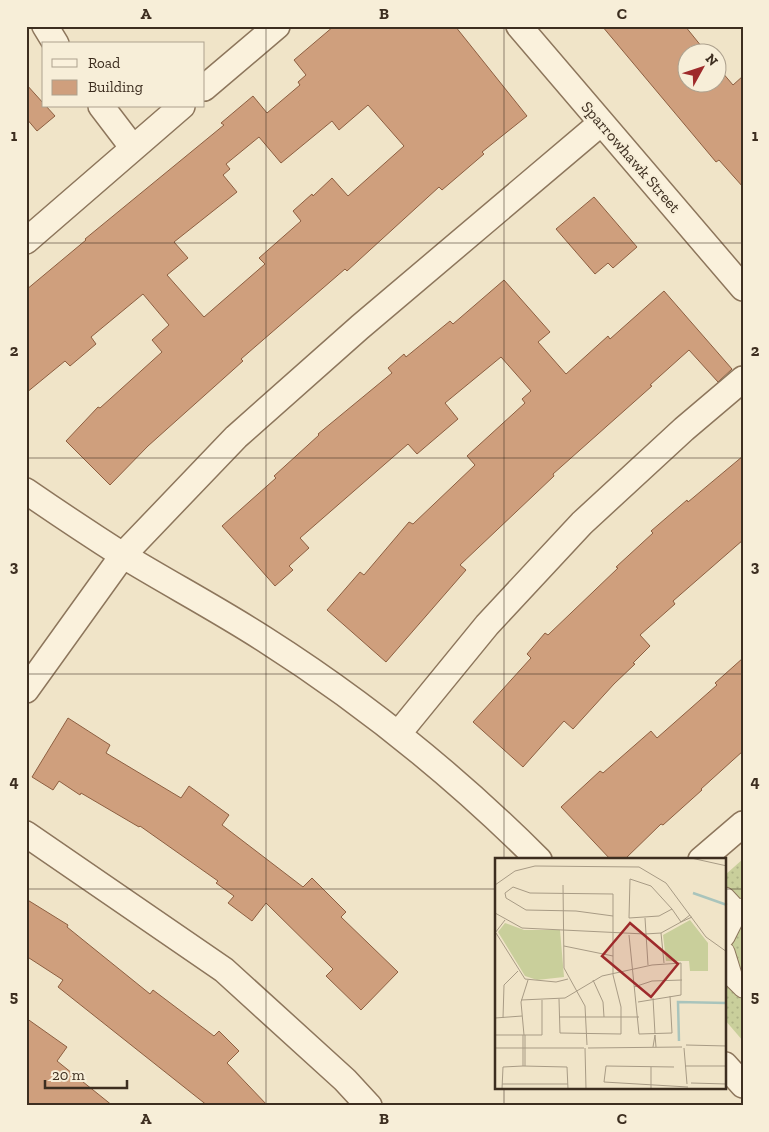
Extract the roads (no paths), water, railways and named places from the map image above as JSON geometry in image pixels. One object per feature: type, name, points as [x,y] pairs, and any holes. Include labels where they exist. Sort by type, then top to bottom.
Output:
[{"type":"street","points":[[45,26],[55,42]]},
{"type":"street","points":[[205,87],[277,26]]},
{"type":"street","name":"Sparrowhawk Street","points":[[519,26],[743,288]]},
{"type":"street","points":[[103,108],[133,148]]},
{"type":"street","points":[[26,241],[180,108]]},
{"type":"street","points":[[26,690],[123,555],[236,437],[298,381],[601,123]]},
{"type":"street","points":[[398,734],[487,625],[582,523],[743,379]]},
{"type":"street","points":[[26,491],[123,555],[264,639],[332,685],[398,734],[468,793],[537,858]]},
{"type":"street","points":[[703,858],[743,824]]},
{"type":"street","points":[[26,834],[224,970],[346,1080],[369,1106]]},
{"type":"street","points":[[726,898],[740,910],[726,935]]},
{"type":"street","points":[[726,955],[734,983]]},
{"type":"street","points":[[726,1066],[743,1085]]}]
